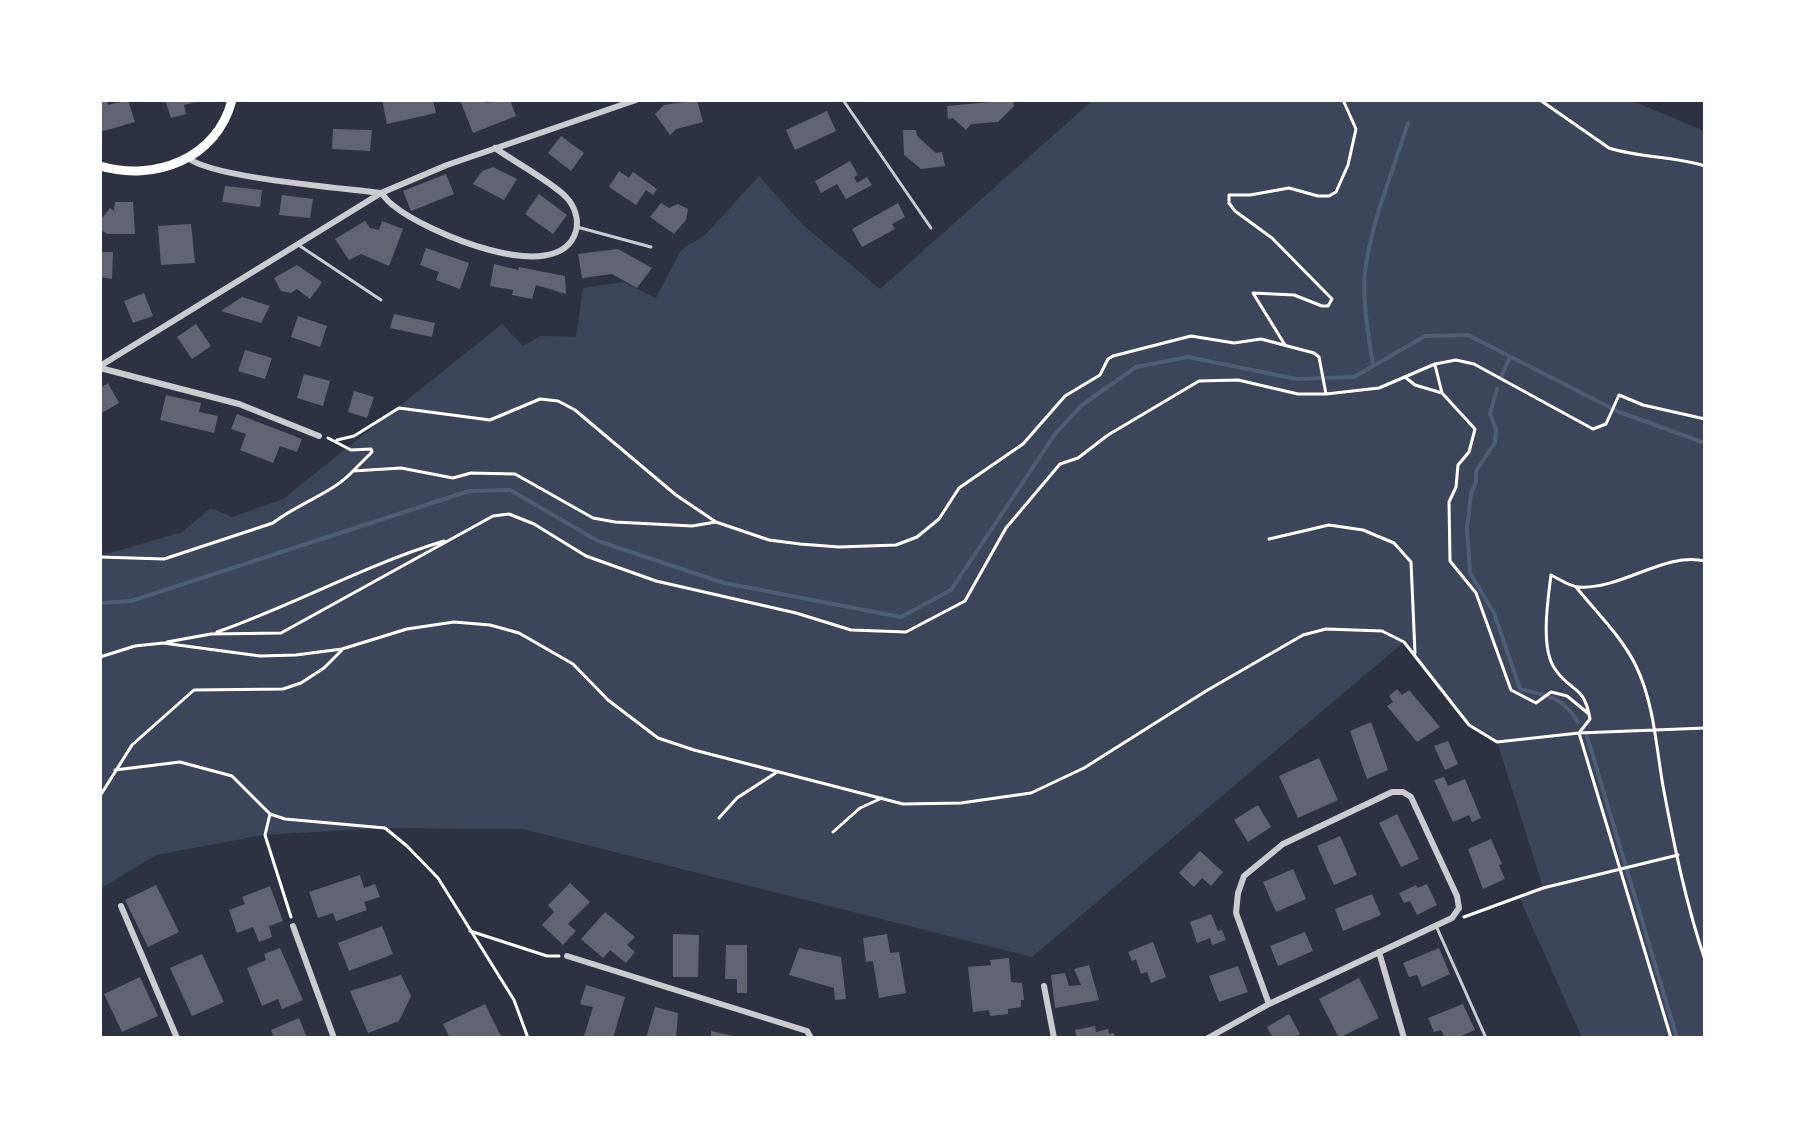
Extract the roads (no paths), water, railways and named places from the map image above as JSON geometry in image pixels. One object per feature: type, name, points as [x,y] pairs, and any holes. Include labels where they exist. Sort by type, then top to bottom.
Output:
[{"type":"main road","points":[[100,166],[141,172],[169,167],[188,158],[217,131],[232,100]]},
{"type":"street","points":[[100,367],[381,193],[495,148],[636,100]]},
{"type":"street","points":[[188,158],[194,163],[225,171],[381,193],[394,206],[447,237],[480,248],[525,256],[554,254],[571,244],[577,227],[575,212],[567,197],[495,148]]},
{"type":"street","points":[[100,367],[239,404],[319,436]]},
{"type":"street","points":[[1208,1038],[1269,1004],[1452,918],[1459,908],[1457,896],[1411,797],[1403,792],[1392,792],[1283,844],[1244,876],[1236,913],[1269,1004]]},
{"type":"street","points":[[121,906],[177,1038]]},
{"type":"street","points":[[293,926],[334,1038]]},
{"type":"street","points":[[1379,952],[1404,1038]]},
{"type":"street","points":[[567,956],[807,1031],[811,1038]]},
{"type":"street","points":[[1044,986],[1054,1038]]},
{"type":"lane","points":[[843,100],[931,228]]},
{"type":"lane","points":[[577,227],[651,247]]},
{"type":"lane","points":[[297,244],[381,300]]},
{"type":"lane","points":[[1435,926],[1486,1038]]},
{"type":"waterway","points":[[1373,366],[1365,307],[1365,272],[1377,216],[1408,123]]},
{"type":"waterway","points":[[100,603],[131,601],[469,491],[510,490],[598,541],[724,583],[901,617],[951,590],[1055,434],[1082,405],[1136,367],[1188,357],[1296,379],[1354,377],[1425,336],[1468,335],[1619,412],[1705,443]]},
{"type":"waterway","points":[[1501,377],[1510,357]]},
{"type":"waterway","points":[[1497,389],[1490,414],[1496,429],[1495,443],[1476,471],[1476,482],[1471,493],[1467,529],[1470,573],[1494,613],[1520,689],[1560,702],[1578,722]]},
{"type":"waterway","points":[[1587,736],[1677,1038]]}]
